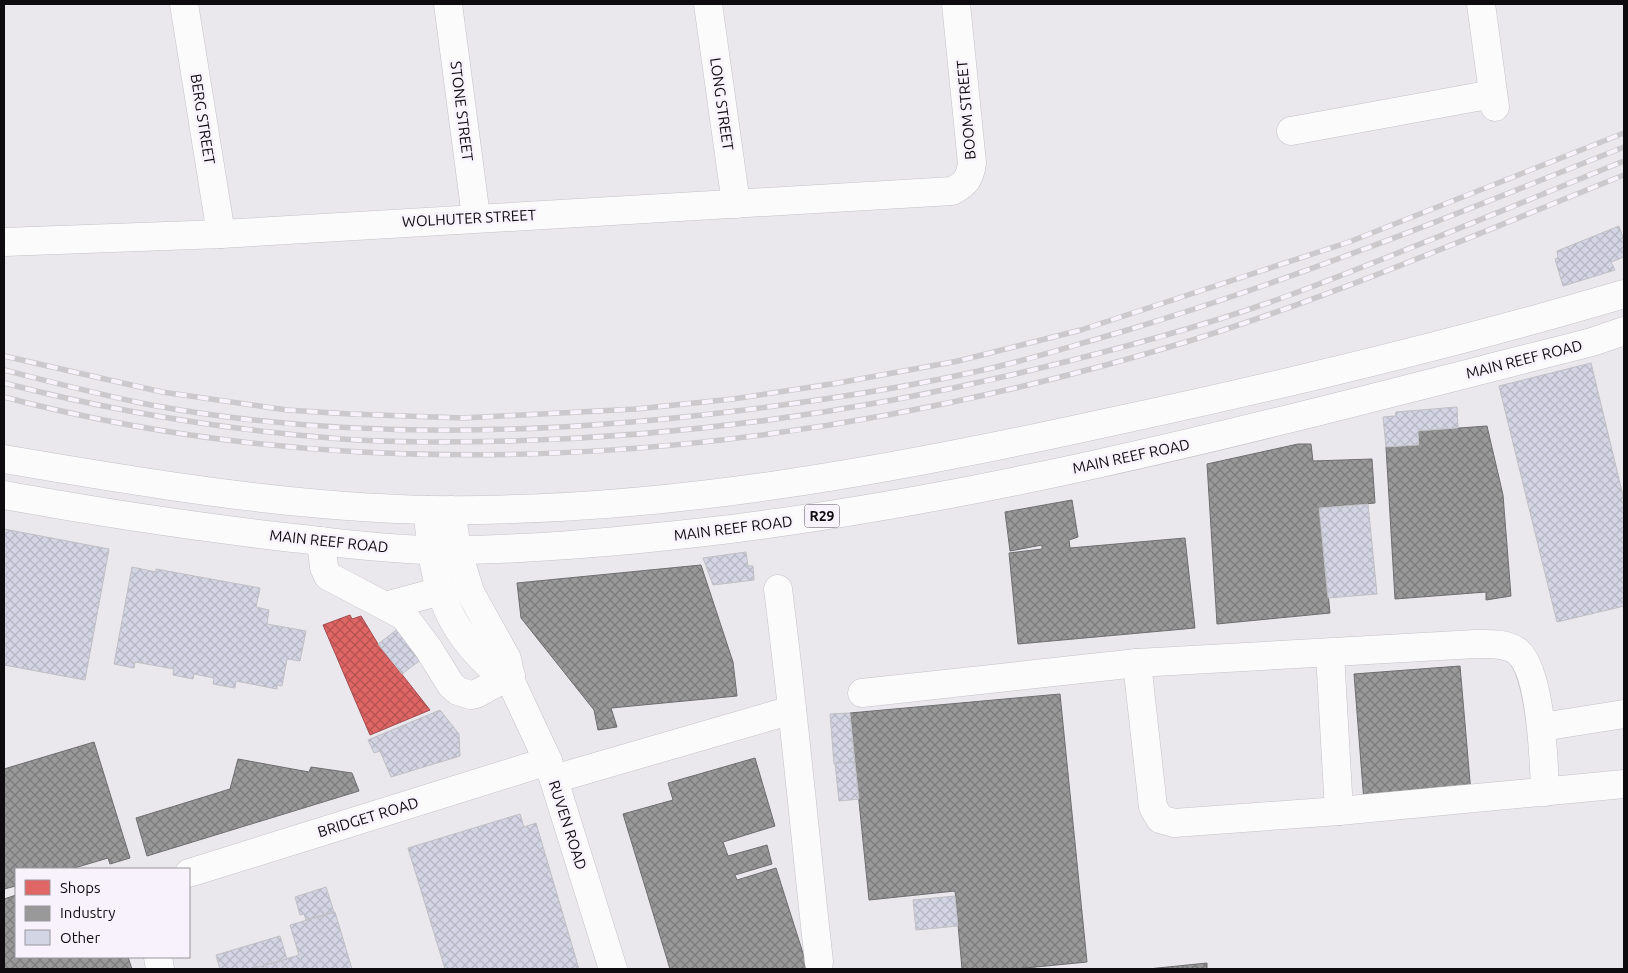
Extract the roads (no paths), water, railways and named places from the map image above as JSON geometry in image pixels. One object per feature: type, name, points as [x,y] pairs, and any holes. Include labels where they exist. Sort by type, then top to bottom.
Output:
[{"type":"main road","name":"BERG STREET","points":[[184,4],[221,234]]},
{"type":"main road","name":"STONE STREET","points":[[448,4],[476,217]]},
{"type":"main road","name":"LONG STREET","points":[[708,4],[736,204]]},
{"type":"main road","name":"BOOM STREET","points":[[935,193],[952,190],[964,185],[970,176],[970,141],[956,4]]},
{"type":"main road","points":[[1291,131],[1494,101],[1481,4]]},
{"type":"main road","name":"WOLHUTER STREET","points":[[4,242],[221,234],[476,217],[935,193]]},
{"type":"main road","points":[[4,459],[115,478],[290,501],[440,510],[498,510],[641,502],[782,485],[913,463],[1179,407],[1472,337],[1624,294]]},
{"type":"main road","name":"MAIN REEF ROAD","points":[[4,495],[106,513],[321,541],[444,549],[559,545],[648,538],[767,525],[909,502],[1010,482],[1241,432],[1592,342],[1624,331]]},
{"type":"main road","name":"RUVEN ROAD","points":[[440,510],[444,549],[435,577],[441,592],[462,636],[488,666],[509,679]]},
{"type":"main road","points":[[321,541],[324,567],[331,579],[386,606],[407,620],[428,648],[451,685],[458,691],[471,695],[476,694],[509,679]]},
{"type":"main road","name":"RUVEN ROAD","points":[[444,549],[507,659],[509,679],[551,770],[613,969]]},
{"type":"main road","points":[[778,589],[819,962]]},
{"type":"main road","points":[[386,606],[441,592]]},
{"type":"main road","points":[[862,693],[1137,663],[1330,654],[1476,644],[1500,645],[1517,651],[1527,664],[1542,727],[1545,792]]},
{"type":"main road","points":[[1330,654],[1339,811]]},
{"type":"main road","points":[[1137,663],[1153,807],[1160,819],[1174,823],[1339,811],[1624,784]]},
{"type":"main road","name":"BRIDGET ROAD","points":[[190,873],[551,770],[792,710]]},
{"type":"main road","points":[[1542,727],[1624,714]]},
{"type":"railway","points":[[4,356],[162,392],[287,410],[350,414],[463,418],[636,409],[733,399],[838,383],[958,361],[1081,330],[1349,242],[1624,133]]},
{"type":"railway","points":[[4,370],[151,405],[224,417],[373,429],[522,429],[596,425],[804,402],[894,388],[983,370],[1121,332],[1249,291],[1375,245],[1624,147]]},
{"type":"railway","points":[[4,383],[88,403],[214,425],[342,439],[405,442],[510,441],[642,434],[773,419],[838,410],[968,385],[1097,354],[1194,327],[1332,279],[1624,161]]},
{"type":"railway","points":[[4,397],[150,429],[299,448],[448,455],[598,451],[747,437],[895,413],[1042,382],[1186,342],[1297,305],[1624,175]]}]
